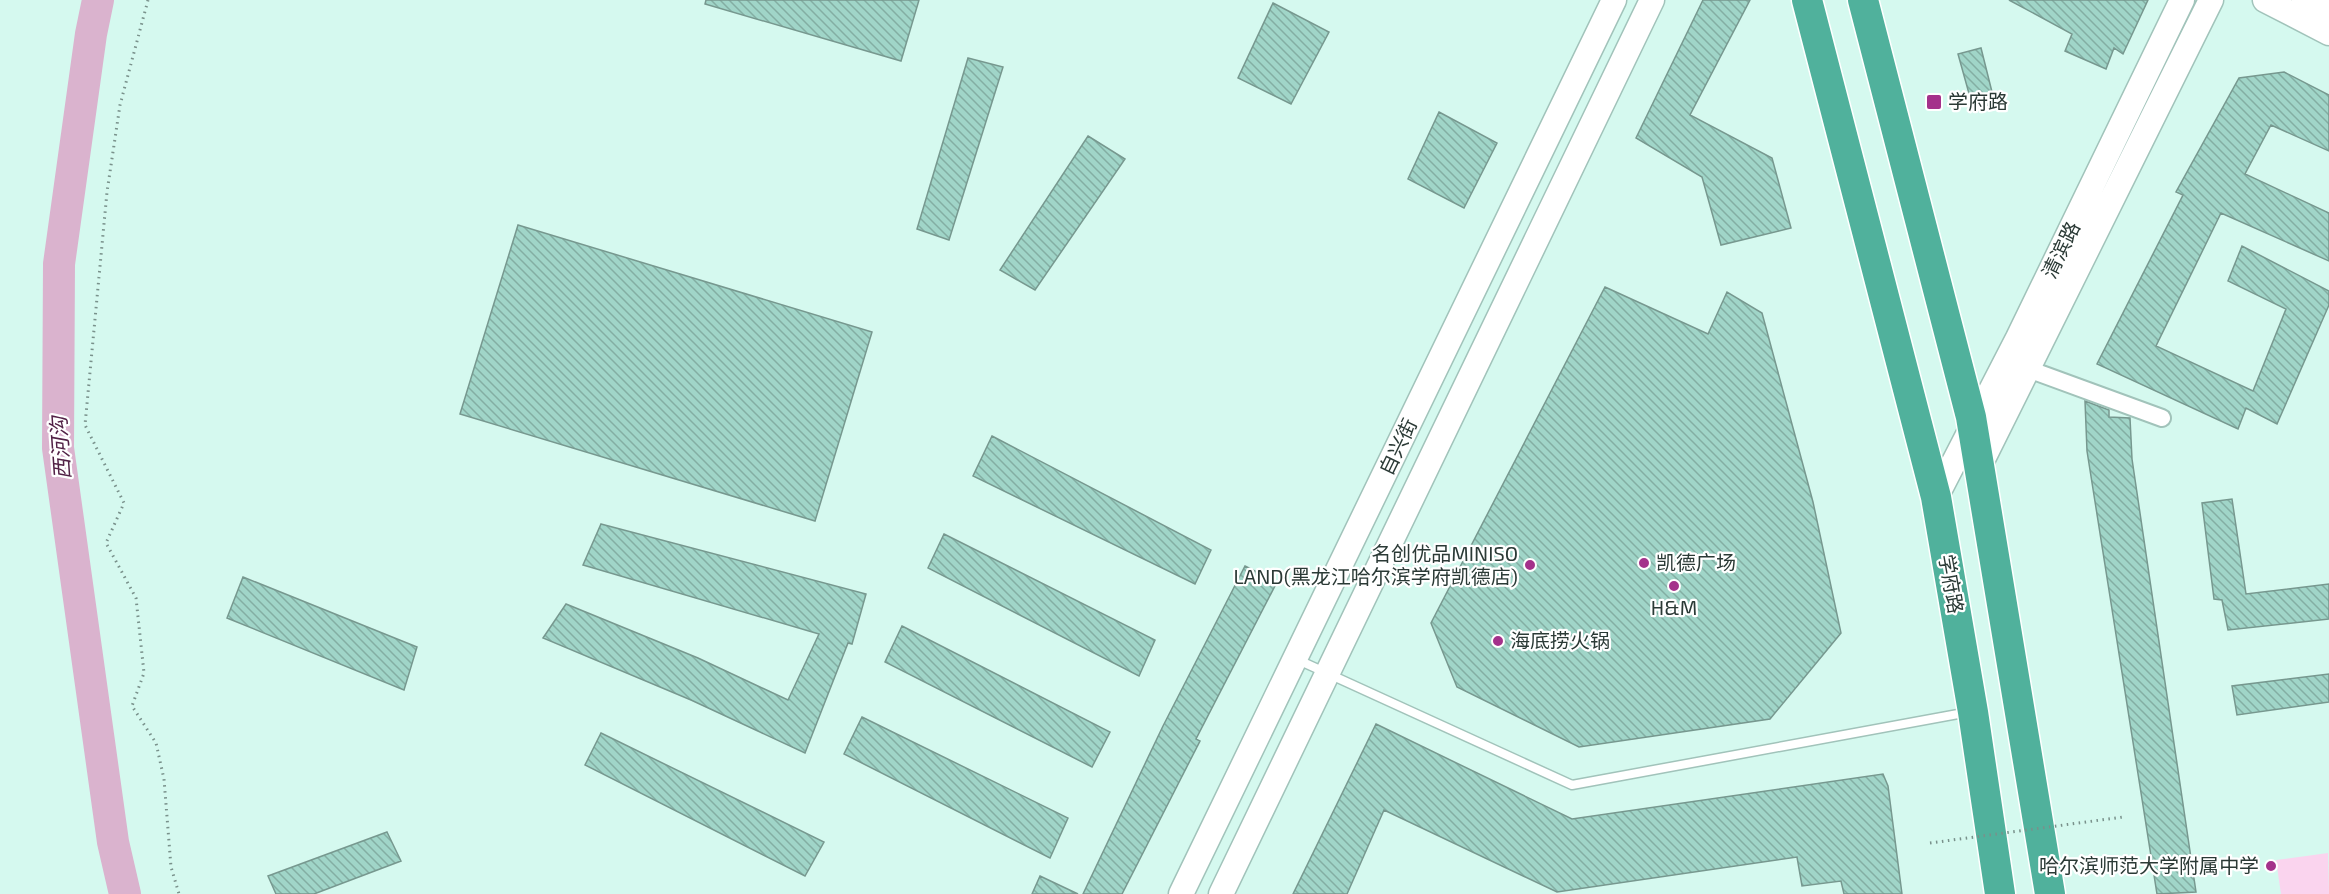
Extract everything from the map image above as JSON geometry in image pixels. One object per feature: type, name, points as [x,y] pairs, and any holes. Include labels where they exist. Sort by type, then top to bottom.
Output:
[{"type":"highway","name":"学府路","points":[[1807,0],[1936,497],[1973,711],[2000,894]]},
{"type":"highway","points":[[1863,0],[1973,426],[2050,894]]},
{"type":"main road","name":"自兴街","points":[[1181,894],[1614,0]]},
{"type":"main road","name":"自兴街","points":[[1221,894],[1652,0]]},
{"type":"main road","name":"清滨路","points":[[1936,497],[2182,0]]},
{"type":"main road","name":"清滨路","points":[[1979,467],[2211,0]]},
{"type":"main road","points":[[2265,0],[2329,33]]},
{"type":"main road","points":[[2304,0],[2329,12]]},
{"type":"street","points":[[2028,369],[2162,418]]},
{"type":"lane","points":[[1295,659],[1572,784],[1973,711]]},
{"type":"path","points":[[148,0],[120,105],[107,192],[86,425],[124,503],[106,543],[136,598],[144,673],[132,706],[156,743],[164,779],[171,867],[178,894]]},
{"type":"path","points":[[1930,843],[2123,817]]},
{"type":"shaded area","points":[[2328,853],[2329,894],[2281,894],[2276,860]]},
{"type":"building","points":[[706,0],[919,0],[901,61],[705,4]]},
{"type":"building","points":[[1703,0],[1750,0],[1690,115],[1772,158],[1791,228],[1721,245],[1702,177],[1636,138]]},
{"type":"building","points":[[2009,0],[2148,0],[2123,54],[2114,48],[2106,69],[2065,51],[2072,34]]},
{"type":"building","points":[[1273,3],[1329,32],[1291,104],[1238,78]]},
{"type":"building","points":[[1981,48],[1995,104],[1973,108],[1958,54]]},
{"type":"building","points":[[968,58],[1003,67],[949,240],[917,229]]},
{"type":"building","points":[[2284,72],[2329,95],[2329,151],[2271,125],[2245,174],[2329,213],[2329,261],[2221,213],[2156,346],[2253,391],[2286,309],[2228,281],[2242,246],[2329,291],[2329,305],[2277,424],[2246,408],[2238,429],[2097,364],[2183,195],[2176,192],[2239,78]]},
{"type":"building","points":[[1439,112],[1497,143],[1464,208],[1408,179]]},
{"type":"building","points":[[1088,136],[1125,159],[1035,290],[1000,270]]},
{"type":"building","points":[[518,225],[872,332],[815,521],[460,414]]},
{"type":"building","name":"凯德广场","points":[[1605,287],[1708,334],[1727,292],[1762,313],[1813,502],[1841,633],[1770,719],[1579,747],[1457,687],[1431,623]]},
{"type":"building","points":[[2085,401],[2109,410],[2109,417],[2130,418],[2132,459],[2196,892],[2157,894],[2087,451]]},
{"type":"building","points":[[992,436],[1211,550],[1195,584],[973,476]]},
{"type":"building","points":[[2232,499],[2246,594],[2329,584],[2329,619],[2228,630],[2222,600],[2214,599],[2202,503]]},
{"type":"building","points":[[601,524],[866,594],[852,644],[848,643],[805,753],[691,700],[543,638],[566,604],[698,658],[788,700],[819,634],[583,565]]},
{"type":"building","points":[[944,534],[1155,640],[1139,676],[928,568]]},
{"type":"building","points":[[1245,566],[1277,582],[1196,739],[1200,741],[1122,894],[1083,894],[1163,726]]},
{"type":"building","points":[[243,577],[417,647],[404,690],[227,618]]},
{"type":"building","points":[[902,626],[1110,732],[1092,767],[885,662]]},
{"type":"building","points":[[2329,674],[2329,702],[2237,715],[2232,686]]},
{"type":"building","points":[[862,717],[1068,818],[1050,858],[844,754]]},
{"type":"building","points":[[1376,724],[1572,819],[1883,774],[1888,786],[1902,894],[1844,894],[1841,881],[1802,886],[1797,857],[1557,892],[1384,810],[1347,894],[1293,894]]},
{"type":"building","points":[[601,733],[824,842],[805,876],[585,765]]},
{"type":"building","points":[[387,832],[401,861],[314,894],[276,894],[268,876]]},
{"type":"building","points":[[1040,876],[1078,894],[1032,894]]},
{"type":"waterway","name":"西河沟","points":[[98,0],[91,34],[59,264],[58,448],[113,842],[125,894]]},
{"type":"place","name":"学府路","points":[[1934,102]]},
{"type":"place","name":"凯德广场","points":[[1644,563]]},
{"type":"place","name":"名创优品MINISO LAND(黑龙江哈尔滨学府凯德店)","points":[[1530,565]]},
{"type":"place","name":"H&M","points":[[1674,586]]},
{"type":"place","name":"海底捞火锅","points":[[1498,641]]},
{"type":"place","name":"哈尔滨师范大学附属中学","points":[[2271,866]]}]
